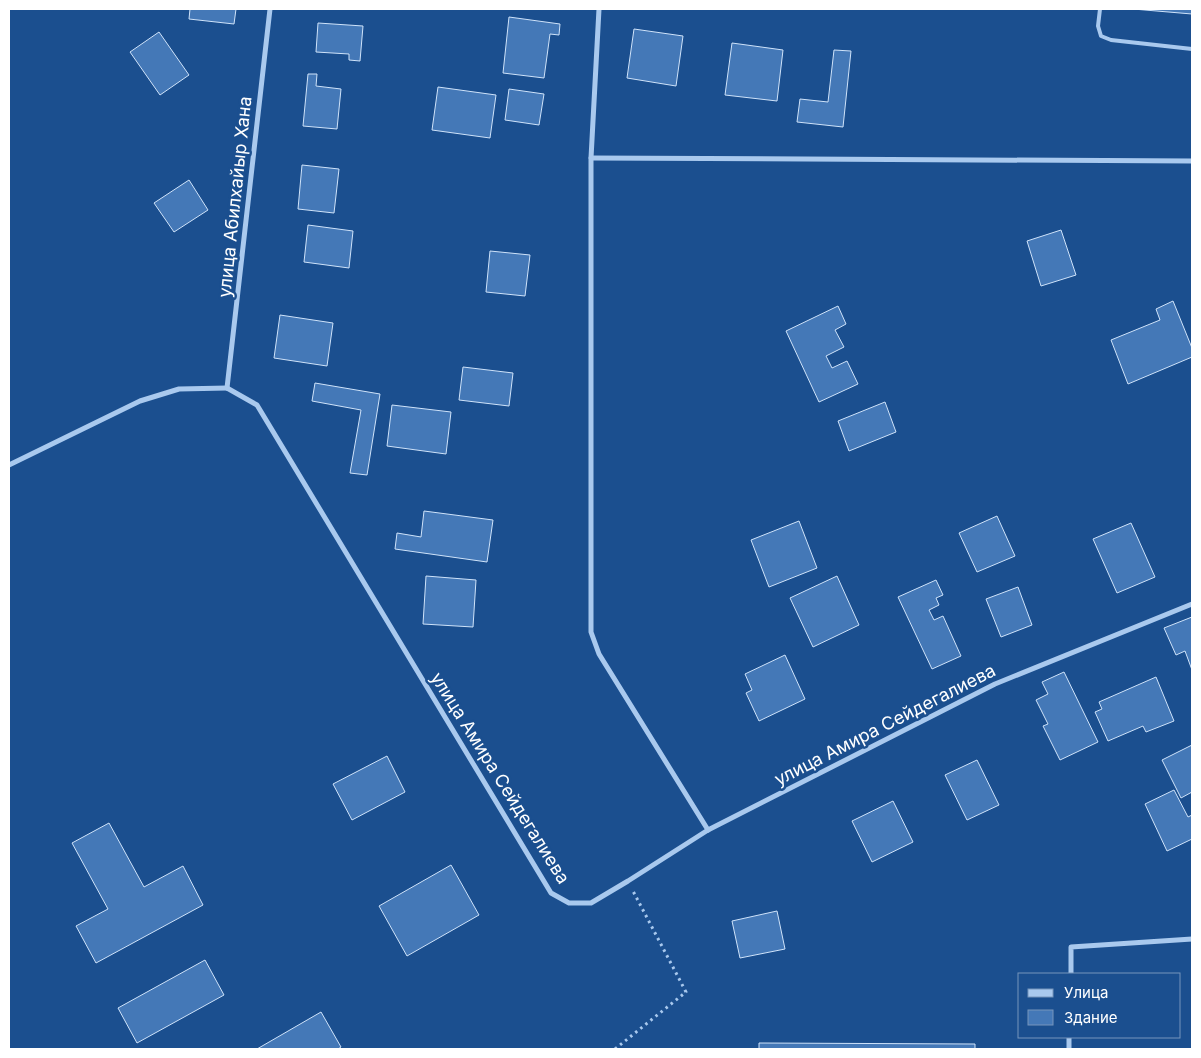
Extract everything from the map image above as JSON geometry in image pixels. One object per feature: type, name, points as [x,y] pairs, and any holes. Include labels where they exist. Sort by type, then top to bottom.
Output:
[{"type":"street","name":"улица Абилхайыр Хана","points":[[227,388],[270,9]]},
{"type":"street","points":[[599,9],[590,158],[591,632],[599,654],[708,830]]},
{"type":"street","points":[[590,158],[1192,161]]},
{"type":"street","points":[[9,465],[140,401],[179,389],[227,388]]},
{"type":"street","name":"улица Амира Сейдегалиева","points":[[227,388],[257,405],[550,893],[569,904],[591,903],[708,830],[995,684],[1192,604]]},
{"type":"street","points":[[1071,973],[1071,947],[1192,939]]},
{"type":"lane","points":[[1100,9],[1098,26],[1101,36],[1111,40],[1192,49]]},
{"type":"path","points":[[615,1049],[686,992],[628,881]]},
{"type":"building","points":[[190,9],[236,9],[234,24],[189,19]]},
{"type":"building","points":[[1133,9],[1192,9],[1192,14]]},
{"type":"building","points":[[509,17],[560,24],[559,35],[550,34],[544,78],[503,73]]},
{"type":"building","points":[[318,23],[363,26],[360,61],[349,60],[349,54],[316,52]]},
{"type":"building","points":[[634,29],[683,36],[676,86],[627,78]]},
{"type":"building","points":[[159,32],[189,75],[160,95],[130,52]]},
{"type":"building","points":[[732,43],[783,50],[777,101],[725,95]]},
{"type":"building","points":[[834,50],[851,51],[843,127],[797,122],[800,99],[828,102]]},
{"type":"building","points":[[308,74],[317,74],[316,86],[341,89],[337,129],[303,126]]},
{"type":"building","points":[[438,87],[496,95],[490,138],[432,130]]},
{"type":"building","points":[[509,89],[544,94],[539,125],[505,120]]},
{"type":"building","points":[[302,165],[339,169],[334,213],[298,209]]},
{"type":"building","points":[[189,180],[208,210],[174,232],[154,203]]},
{"type":"building","points":[[308,225],[353,231],[349,268],[304,262]]},
{"type":"building","points":[[1061,230],[1076,275],[1041,286],[1027,241]]},
{"type":"building","points":[[490,251],[530,255],[525,296],[486,292]]},
{"type":"building","points":[[1173,301],[1192,348],[1192,357],[1128,384],[1111,340],[1160,320],[1156,309]]},
{"type":"building","points":[[838,306],[846,324],[835,330],[844,347],[826,356],[832,368],[847,361],[858,384],[819,402],[786,331]]},
{"type":"building","points":[[280,315],[333,323],[327,366],[274,358]]},
{"type":"building","points":[[463,367],[513,373],[509,406],[459,400]]},
{"type":"building","points":[[315,383],[380,394],[367,475],[350,473],[361,410],[312,401]]},
{"type":"building","points":[[885,402],[896,432],[849,451],[838,421]]},
{"type":"building","points":[[392,405],[451,412],[446,454],[387,446]]},
{"type":"building","points":[[424,511],[493,520],[487,562],[395,549],[397,533],[421,537]]},
{"type":"building","points":[[997,516],[1015,556],[977,572],[959,533]]},
{"type":"building","points":[[799,521],[817,568],[769,587],[751,540]]},
{"type":"building","points":[[1131,523],[1155,577],[1117,593],[1093,539]]},
{"type":"building","points":[[426,576],[476,580],[473,627],[423,624]]},
{"type":"building","points":[[837,576],[859,625],[813,647],[790,598]]},
{"type":"building","points":[[936,580],[943,595],[936,598],[939,605],[929,610],[934,620],[943,616],[961,656],[932,669],[898,597]]},
{"type":"building","points":[[1018,587],[1032,625],[1001,637],[986,599]]},
{"type":"building","points":[[1192,617],[1192,670],[1185,651],[1176,655],[1164,628]]},
{"type":"building","points":[[785,655],[805,699],[759,721],[746,693],[752,690],[745,674]]},
{"type":"building","points":[[1064,672],[1098,742],[1060,760],[1043,726],[1048,724],[1036,700],[1048,694],[1042,682]]},
{"type":"building","points":[[1156,677],[1174,721],[1146,732],[1143,726],[1108,741],[1095,712],[1102,709],[1099,702]]},
{"type":"building","points":[[1192,745],[1192,792],[1181,798],[1162,760]]},
{"type":"building","points":[[387,756],[405,792],[352,820],[333,784]]},
{"type":"building","points":[[977,760],[999,805],[967,820],[945,775]]},
{"type":"building","points":[[1174,790],[1188,817],[1192,815],[1192,839],[1167,851],[1145,804]]},
{"type":"building","points":[[893,801],[913,842],[872,862],[852,821]]},
{"type":"building","points":[[109,823],[144,887],[183,866],[203,905],[96,963],[76,926],[108,909],[72,843]]},
{"type":"building","points":[[451,865],[479,915],[407,956],[379,906]]},
{"type":"building","points":[[777,911],[785,949],[740,958],[732,921]]},
{"type":"building","points":[[205,960],[224,995],[137,1043],[118,1008]]},
{"type":"building","points":[[321,1012],[341,1047],[338,1049],[257,1049]]},
{"type":"building","points":[[759,1043],[975,1044],[975,1049],[759,1049]]}]
